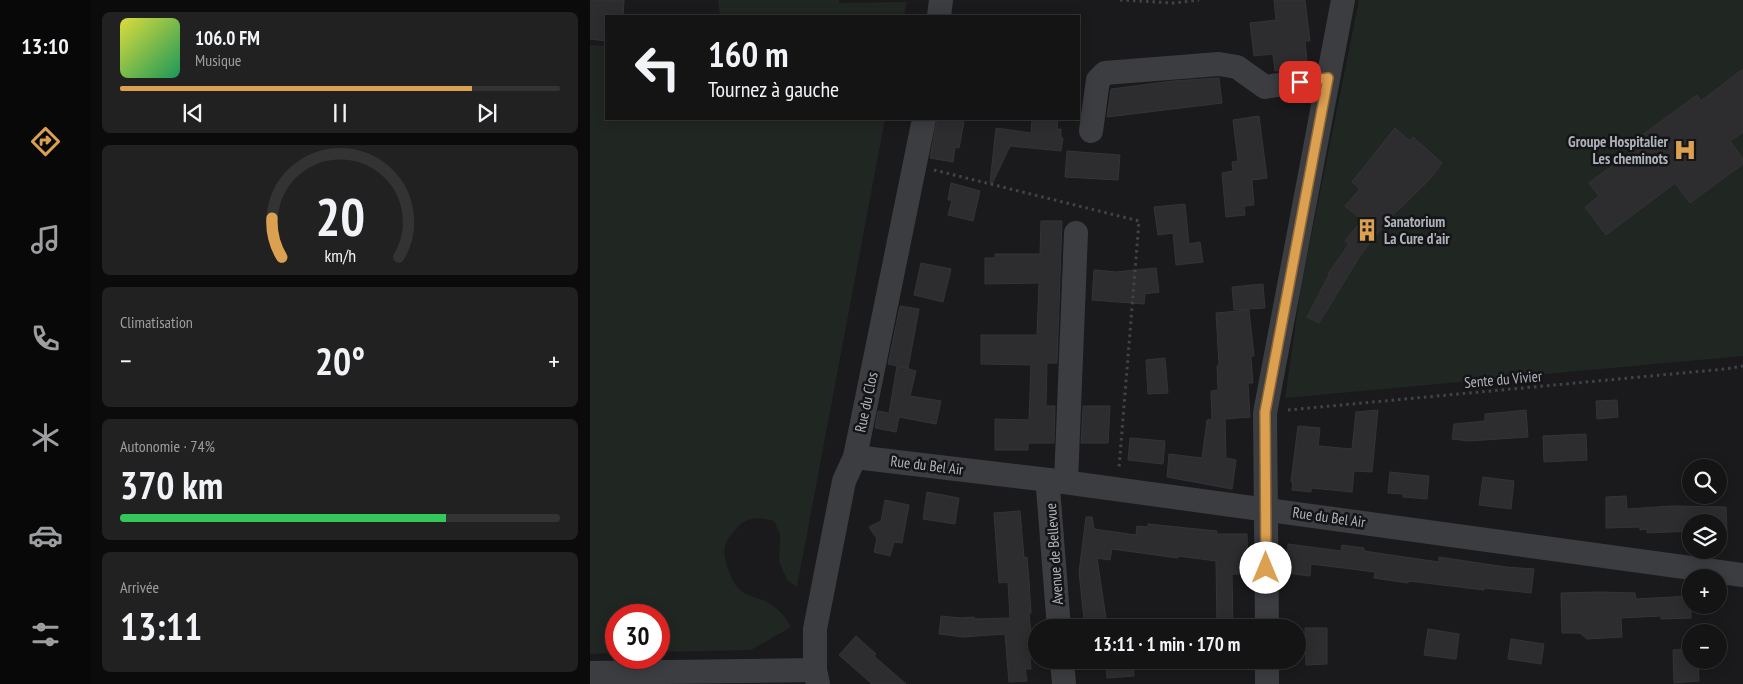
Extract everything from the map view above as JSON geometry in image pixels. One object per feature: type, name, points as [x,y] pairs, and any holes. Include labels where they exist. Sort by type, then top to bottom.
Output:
[{"type":"street","points":[[939,15],[941,0]]},
{"type":"street","points":[[1267,619],[1265,412],[1343,0]]},
{"type":"street","points":[[1091,131],[1098,80],[1105,73],[1219,64],[1238,67],[1265,86],[1328,78]]},
{"type":"street","name":"Rue du Clos","points":[[816,677],[815,630],[844,481],[855,456],[924,120]]},
{"type":"street","name":"Avenue de Bellevue","points":[[1058,619],[1048,488],[1058,481],[1076,233]]},
{"type":"street","name":"Rue du Bel Air","points":[[855,456],[1058,481],[1743,575]]},
{"type":"street","points":[[1063,669],[1064,684]]},
{"type":"street","points":[[1267,669],[1267,684]]},
{"type":"street","points":[[590,673],[816,677]]},
{"type":"path","points":[[1120,0],[1174,3],[1199,0]]},
{"type":"path","name":"Sente du Vivier","points":[[1265,412],[1725,370],[1743,366]]},
{"type":"shaded area","points":[[718,0],[839,0],[839,3],[907,2],[904,15],[720,15]]},
{"type":"shaded area","points":[[1358,0],[1743,0],[1743,356],[1285,398],[1301,287]]},
{"type":"shaded area","points":[[590,45],[605,46],[605,120],[885,120],[797,587],[787,580],[779,561],[780,534],[774,521],[757,518],[745,521],[732,534],[724,550],[730,575],[736,586],[745,594],[764,600],[775,607],[791,627],[751,650],[670,652],[670,604],[605,604],[605,653],[590,654]]},
{"type":"building","points":[[590,0],[624,0],[623,15],[605,15],[605,41],[590,39]]},
{"type":"building","points":[[1274,0],[1305,0],[1310,41],[1305,41],[1307,61],[1302,62],[1302,68],[1275,71],[1273,54],[1254,56],[1250,23],[1276,20]]},
{"type":"building","name":"Groupe Hospitalier Les cheminots","points":[[1743,69],[1743,132],[1730,141],[1743,159],[1743,164],[1690,203],[1675,183],[1606,235],[1585,207],[1599,196],[1589,183],[1645,141],[1641,136],[1697,95],[1701,101]]},
{"type":"building","points":[[1219,78],[1222,103],[1107,117],[1111,89],[1173,81]]},
{"type":"building","points":[[1259,116],[1267,178],[1252,180],[1254,205],[1244,206],[1245,215],[1226,217],[1222,173],[1233,171],[1232,162],[1238,161],[1233,120]]},
{"type":"building","points":[[937,120],[964,122],[959,148],[955,147],[953,162],[930,158]]},
{"type":"building","points":[[1032,120],[1058,120],[1057,129],[1061,129],[1061,138],[1063,138],[1061,151],[1010,146],[992,184],[990,183],[996,128],[1031,133]]},
{"type":"building","name":"Sanatorium La Cure d'air","points":[[1395,128],[1410,141],[1413,137],[1442,163],[1430,179],[1391,217],[1361,254],[1319,323],[1307,317],[1328,274],[1349,244],[1345,241],[1362,220],[1345,206],[1360,189],[1352,182]]},
{"type":"building","points":[[1067,151],[1120,155],[1118,180],[1065,177]]},
{"type":"building","points":[[951,183],[980,191],[973,221],[948,215],[952,200],[948,200]]},
{"type":"building","points":[[1185,204],[1189,244],[1200,242],[1203,262],[1176,265],[1173,233],[1158,235],[1154,207]]},
{"type":"building","points":[[1041,221],[1062,221],[1057,363],[1047,363],[1046,406],[1055,406],[1054,443],[1028,443],[1028,450],[995,450],[995,419],[1029,420],[1031,365],[981,364],[981,335],[1037,335],[1039,283],[985,284],[985,258],[995,258],[995,254],[1040,254]]},
{"type":"building","points":[[921,263],[951,269],[943,302],[914,295]]},
{"type":"building","points":[[1156,268],[1159,292],[1145,294],[1144,304],[1092,300],[1094,270],[1116,272]]},
{"type":"building","points":[[1263,284],[1265,308],[1234,310],[1232,287]]},
{"type":"building","points":[[900,306],[919,309],[908,368],[899,366],[916,371],[910,396],[941,401],[936,424],[899,417],[896,432],[875,428],[878,411],[889,413],[897,366],[888,364]]},
{"type":"building","points":[[1249,310],[1254,356],[1251,356],[1253,383],[1248,383],[1250,417],[1225,419],[1226,458],[1236,460],[1232,489],[1167,477],[1169,454],[1202,458],[1207,420],[1212,419],[1211,391],[1218,390],[1217,366],[1219,365],[1216,313]]},
{"type":"building","points":[[1165,358],[1168,393],[1148,394],[1146,360]]},
{"type":"building","points":[[1617,400],[1618,417],[1597,419],[1596,401]]},
{"type":"building","points":[[1083,406],[1110,406],[1108,443],[1081,443]]},
{"type":"building","points":[[1378,410],[1372,472],[1354,471],[1352,492],[1311,488],[1311,492],[1292,490],[1293,482],[1291,482],[1298,426],[1320,428],[1318,446],[1352,449],[1356,412]]},
{"type":"building","points":[[1526,410],[1528,437],[1469,441],[1452,439],[1454,424],[1485,421],[1485,414]]},
{"type":"building","points":[[1586,434],[1587,460],[1544,462],[1543,436]]},
{"type":"building","points":[[1130,438],[1165,441],[1163,464],[1128,460]]},
{"type":"building","points":[[1390,472],[1429,476],[1427,499],[1403,497],[1403,494],[1388,493]]},
{"type":"building","points":[[1483,477],[1514,481],[1511,509],[1479,505]]},
{"type":"building","points":[[927,492],[959,498],[955,524],[923,519]]},
{"type":"building","points":[[1626,496],[1627,509],[1672,506],[1726,507],[1726,514],[1682,514],[1682,531],[1647,533],[1647,529],[1640,530],[1640,527],[1606,528],[1606,497]]},
{"type":"building","points":[[885,500],[909,505],[902,543],[894,542],[890,556],[874,552],[877,539],[869,527],[881,521]]},
{"type":"building","points":[[1020,511],[1024,558],[1027,557],[1031,613],[1028,619],[1028,669],[1025,669],[1027,681],[1009,682],[1005,634],[963,637],[939,634],[941,616],[974,617],[975,619],[1010,618],[1008,582],[999,583],[994,513]]},
{"type":"building","points":[[1086,517],[1092,517],[1094,529],[1136,535],[1137,526],[1148,527],[1148,524],[1217,531],[1216,534],[1247,534],[1248,574],[1232,574],[1233,619],[1217,619],[1216,561],[1112,549],[1110,560],[1097,558],[1106,619],[1084,619],[1079,572]]},
{"type":"building","points":[[1288,544],[1341,551],[1342,545],[1364,548],[1364,551],[1439,562],[1439,557],[1506,567],[1534,569],[1531,593],[1484,588],[1484,590],[1409,581],[1408,583],[1374,578],[1375,572],[1311,564],[1310,576],[1286,573]]},
{"type":"building","points":[[1561,593],[1635,593],[1636,599],[1682,596],[1682,614],[1691,614],[1691,618],[1661,619],[1661,616],[1621,618],[1622,637],[1587,639],[1580,633],[1562,633]]},
{"type":"building","points":[[1306,628],[1327,628],[1327,664],[1306,665]]},
{"type":"building","points":[[1428,629],[1459,634],[1456,659],[1424,655]]},
{"type":"building","points":[[856,636],[876,654],[874,656],[906,684],[872,684],[839,655]]},
{"type":"building","points":[[1511,639],[1544,644],[1541,664],[1508,659]]},
{"type":"building","points":[[1673,650],[1682,650],[1682,669],[1698,669],[1699,681],[1674,683]]},
{"type":"building","points":[[1106,669],[1134,669],[1134,676],[1107,678]]},
{"type":"place","name":"Groupe Hospitalier Les cheminots","points":[[1685,150]]},
{"type":"place","name":"Sanatorium La Cure d'air","points":[[1367,230]]},
{"type":"route","points":[[1266,568],[1265,412],[1328,78],[1300,82]]}]
